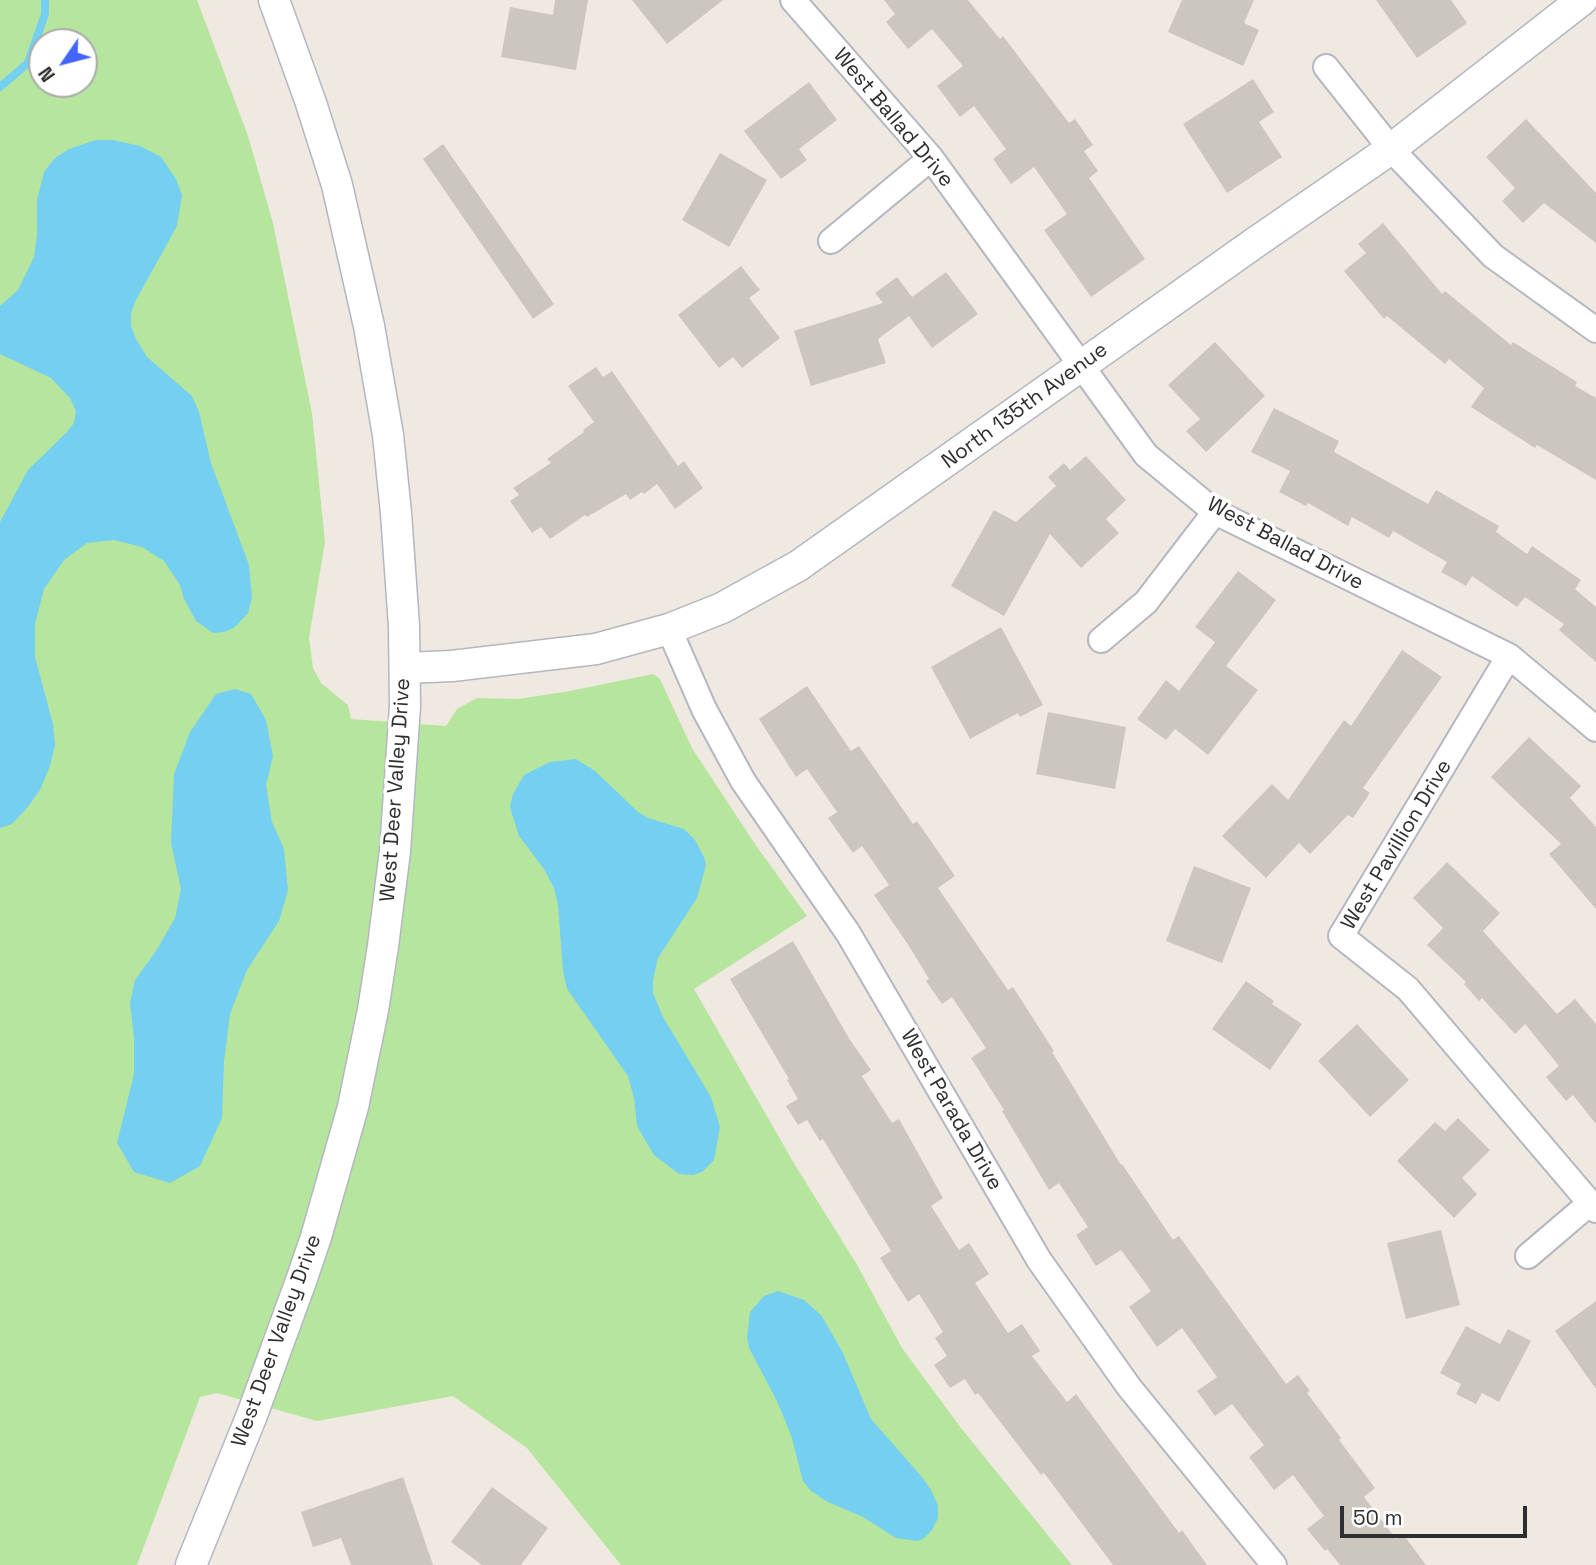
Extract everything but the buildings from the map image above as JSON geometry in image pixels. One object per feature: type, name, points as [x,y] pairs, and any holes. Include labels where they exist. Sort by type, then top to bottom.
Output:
[{"type":"street","name":"West Deer Valley Drive","points":[[191,1565],[252,1415],[316,1237],[365,1056],[395,851],[405,706],[402,601],[388,435],[369,326],[337,185],[274,0]]},
{"type":"street","name":"West Ballad Drive","points":[[793,0],[931,158],[1146,455],[1215,512],[1509,656],[1596,729]]},
{"type":"street","name":"North 135th Avenue","points":[[405,668],[452,666],[596,649],[670,629],[722,608],[798,566],[1391,149],[1582,0]]},
{"type":"street","points":[[1326,66],[1391,149],[1493,256],[1596,330]]},
{"type":"street","points":[[831,241],[931,158]]},
{"type":"street","points":[[1101,640],[1146,602],[1215,512]]},
{"type":"street","name":"West Parada Drive","points":[[670,629],[704,709],[743,781],[848,933],[1039,1260],[1129,1387],[1274,1565]]},
{"type":"street","name":"West Pavillion Drive","points":[[1509,656],[1341,936],[1408,989],[1593,1207],[1528,1256]]},
{"type":"green space","points":[[0,0],[197,0],[248,136],[273,223],[312,413],[325,542],[309,638],[313,668],[321,683],[348,705],[351,719],[446,726],[457,709],[477,698],[518,699],[653,674],[660,679],[692,748],[757,847],[807,916],[694,989],[795,1165],[856,1263],[902,1348],[961,1428],[1072,1565],[621,1565],[527,1448],[453,1396],[317,1421],[217,1393],[200,1397],[137,1565],[0,1565]]},
{"type":"water","points":[[96,140],[113,140],[140,146],[161,157],[176,179],[182,195],[177,226],[136,300],[131,313],[131,326],[147,357],[192,396],[199,412],[211,463],[249,565],[252,598],[248,613],[234,628],[213,633],[196,621],[180,585],[164,561],[142,547],[114,540],[87,543],[64,560],[44,589],[35,624],[35,657],[53,724],[55,745],[50,766],[40,790],[27,808],[12,824],[0,828],[0,522],[28,470],[67,432],[74,423],[76,411],[70,398],[51,378],[0,354],[0,306],[18,290],[34,257],[37,200],[44,172],[55,158],[69,149]]},
{"type":"water","points":[[235,689],[251,694],[266,720],[273,756],[266,785],[272,822],[284,849],[288,890],[279,921],[247,970],[230,1014],[224,1062],[222,1118],[200,1166],[170,1183],[134,1172],[117,1143],[134,1074],[130,1003],[135,980],[175,918],[181,889],[171,843],[174,774],[190,732],[216,694]]},
{"type":"water","points":[[576,759],[595,771],[638,812],[648,818],[684,829],[695,840],[704,857],[706,865],[697,898],[658,958],[653,980],[653,993],[663,1017],[711,1097],[720,1127],[714,1160],[702,1172],[693,1175],[679,1174],[654,1155],[637,1126],[628,1076],[567,989],[554,888],[544,869],[519,836],[512,814],[510,806],[513,794],[524,775],[550,762]]},
{"type":"water","points":[[778,1291],[804,1300],[821,1315],[842,1351],[871,1419],[931,1490],[938,1506],[938,1518],[923,1539],[917,1541],[896,1538],[863,1517],[826,1501],[810,1490],[803,1481],[791,1435],[777,1401],[749,1348],[747,1337],[750,1312],[764,1296]]},
{"type":"waterway","points":[[0,87],[28,63],[45,14],[45,0]]}]
